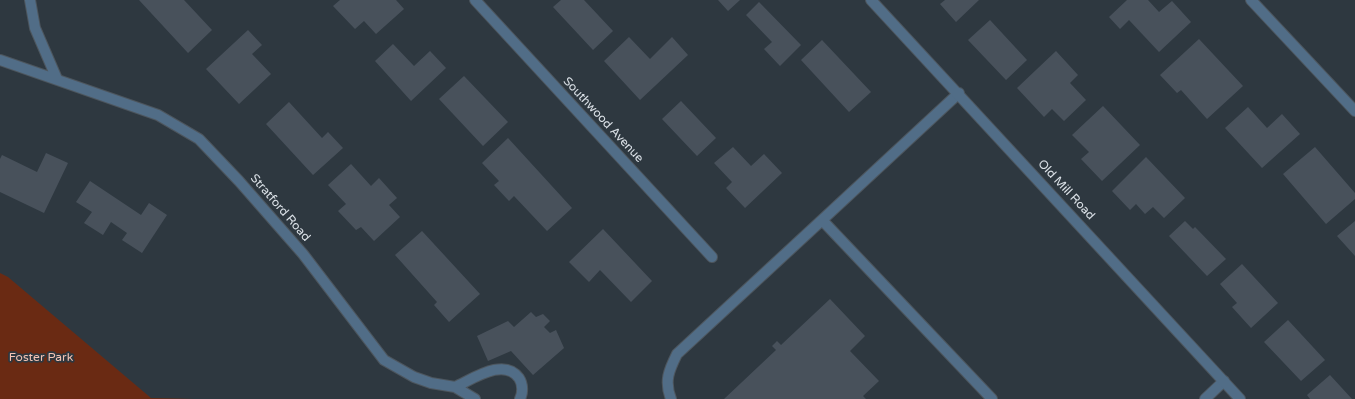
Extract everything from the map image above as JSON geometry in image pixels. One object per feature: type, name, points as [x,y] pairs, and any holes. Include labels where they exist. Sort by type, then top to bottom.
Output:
[{"type":"street","points":[[30,0],[35,28],[57,80]]},
{"type":"street","name":"Southwood Avenue","points":[[475,0],[712,257]]},
{"type":"street","name":"Old Mill Road","points":[[871,0],[959,93],[1240,399]]},
{"type":"street","points":[[1251,0],[1355,111]]},
{"type":"street","name":"Stratford Road","points":[[0,60],[158,115],[199,139],[239,181],[303,254],[384,360],[414,378],[431,384],[455,387],[475,399]]},
{"type":"street","points":[[671,399],[668,391],[668,372],[677,354],[959,93]]},
{"type":"street","points":[[822,220],[992,399]]},
{"type":"street","points":[[455,387],[492,370],[500,368],[508,369],[520,380],[522,388],[520,399]]},
{"type":"street","points":[[1205,399],[1224,382]]},
{"type":"green space","name":"Foster Park","points":[[0,273],[8,277],[151,398],[195,399],[0,399]]},
{"type":"building","points":[[139,0],[184,0],[212,30],[188,53]]},
{"type":"building","points":[[340,0],[396,0],[404,9],[376,34],[364,21],[355,29],[333,6]]},
{"type":"building","points":[[561,0],[584,0],[613,31],[593,50],[553,7]]},
{"type":"building","points":[[718,0],[740,0],[728,11]]},
{"type":"building","points":[[945,0],[979,0],[956,22],[940,4]]},
{"type":"building","points":[[1127,0],[1148,0],[1159,12],[1172,1],[1191,22],[1159,52],[1129,20],[1120,29],[1109,17]]},
{"type":"building","points":[[759,2],[801,45],[780,66],[764,49],[772,42],[746,15]]},
{"type":"building","points":[[990,20],[1027,60],[1006,80],[968,40]]},
{"type":"building","points":[[248,30],[262,45],[252,54],[271,74],[239,104],[206,69]]},
{"type":"building","points":[[629,37],[650,59],[672,37],[688,55],[640,100],[604,61]]},
{"type":"building","points":[[1199,39],[1243,86],[1207,119],[1181,90],[1177,93],[1160,75]]},
{"type":"building","points":[[822,40],[871,92],[849,112],[801,60]]},
{"type":"building","points":[[393,44],[414,66],[430,51],[446,68],[411,101],[375,61]]},
{"type":"building","points":[[1056,51],[1078,75],[1070,83],[1086,100],[1064,121],[1052,109],[1044,117],[1017,88]]},
{"type":"building","points":[[464,76],[508,122],[483,146],[439,99]]},
{"type":"building","points":[[681,101],[716,138],[697,156],[662,119]]},
{"type":"building","points":[[289,102],[322,138],[328,132],[343,148],[313,175],[266,124]]},
{"type":"building","points":[[1103,106],[1140,145],[1102,181],[1081,159],[1089,152],[1072,135]]},
{"type":"building","points":[[1248,107],[1267,128],[1282,114],[1300,134],[1262,168],[1225,128]]},
{"type":"building","points":[[508,138],[572,208],[547,231],[514,196],[509,201],[494,185],[499,181],[482,163]]},
{"type":"building","points":[[733,147],[751,166],[764,154],[782,173],[745,208],[726,188],[732,182],[714,163]]},
{"type":"building","points":[[1315,147],[1355,193],[1355,199],[1326,224],[1283,174]]},
{"type":"building","points":[[46,153],[68,163],[44,213],[0,192],[0,159],[2,155],[37,172]]},
{"type":"building","points":[[1146,157],[1185,198],[1164,218],[1153,207],[1145,214],[1136,204],[1130,210],[1112,191]]},
{"type":"building","points":[[351,164],[371,186],[379,178],[397,198],[389,205],[400,217],[374,241],[361,227],[356,230],[338,211],[346,204],[328,185]]},
{"type":"building","points":[[90,181],[141,215],[149,203],[167,215],[142,253],[122,240],[127,233],[111,222],[103,235],[84,223],[92,212],[76,202]]},
{"type":"building","points":[[1185,221],[1193,229],[1195,227],[1226,259],[1207,276],[1169,236]]},
{"type":"building","points":[[1355,221],[1355,256],[1337,236]]},
{"type":"building","points":[[603,229],[652,281],[631,302],[600,270],[589,282],[569,262]]},
{"type":"building","points":[[422,231],[480,294],[449,322],[434,305],[437,302],[395,255]]},
{"type":"building","points":[[1242,264],[1278,303],[1251,328],[1232,307],[1237,303],[1220,284]]},
{"type":"building","points":[[830,299],[865,336],[850,351],[879,381],[863,396],[866,399],[724,399],[776,350],[772,346],[777,341],[781,345]]},
{"type":"building","points":[[531,312],[536,317],[543,314],[550,321],[544,327],[550,333],[556,330],[564,348],[533,375],[511,351],[488,361],[477,336],[508,321],[514,327]]},
{"type":"building","points":[[1288,320],[1325,360],[1301,381],[1264,342]]},
{"type":"building","points":[[1330,375],[1352,399],[1310,399],[1307,395]]}]
